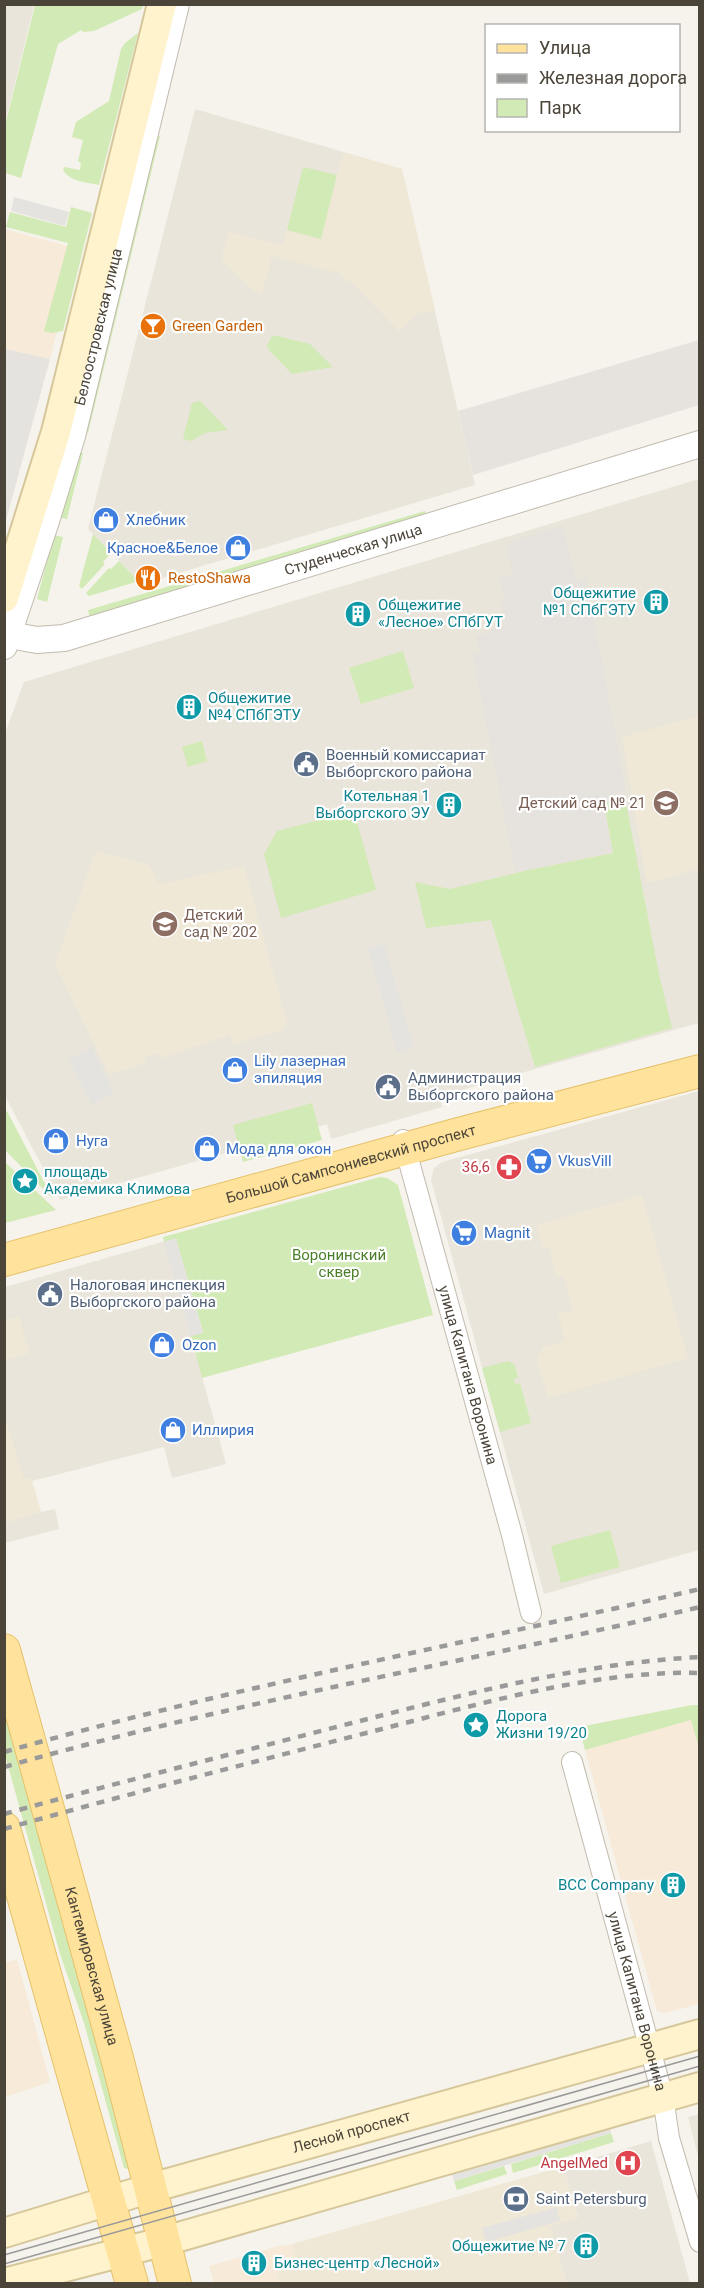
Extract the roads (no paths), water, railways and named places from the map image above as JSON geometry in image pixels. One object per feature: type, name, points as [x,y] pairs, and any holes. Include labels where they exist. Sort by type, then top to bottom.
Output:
[{"type":"main road","name":"Белоостровская улица","points":[[7,581],[56,432],[162,4]]},
{"type":"main road","name":"Большой Сампсониевский проспект","points":[[4,1260],[699,1059]]},
{"type":"main road","name":"Большой Сампсониевский проспект","points":[[4,1248],[404,1144],[699,1071]]},
{"type":"main road","name":"Кантемировская улица","points":[[4,1650],[175,2283]]},
{"type":"main road","points":[[4,1828],[132,2283]]},
{"type":"main road","name":"Лесной проспект","points":[[4,2234],[109,2200],[699,2034]]},
{"type":"main road","points":[[4,2283],[165,2241],[699,2087]]},
{"type":"street","name":"Белоостровская улица","points":[[6,639],[72,436],[176,4]]},
{"type":"street","name":"Студенческая улица","points":[[6,639],[64,638],[699,444]]},
{"type":"street","name":"улица Капитана Воронина","points":[[404,1144],[512,1535],[531,1613]]},
{"type":"street","name":"улица Капитана Воронина","points":[[572,1762],[663,2097],[669,2138],[699,2242]]},
{"type":"tram line","points":[[4,2255],[700,2056]]},
{"type":"tram line","points":[[4,2264],[700,2066]]},
{"type":"railway","points":[[4,1752],[264,1686],[700,1589]]},
{"type":"railway","points":[[4,1767],[177,1722],[700,1607]]},
{"type":"railway","points":[[4,1814],[395,1712],[524,1681],[612,1666],[700,1657]]},
{"type":"railway","points":[[4,1829],[191,1778],[497,1700],[619,1677],[700,1673]]},
{"type":"place","name":"Green Garden","points":[[153,326]]},
{"type":"place","name":"Хлебник","points":[[106,520]]},
{"type":"place","name":"Красное&Белое","points":[[238,548]]},
{"type":"place","name":"RestoShawa","points":[[148,578]]},
{"type":"place","name":"Общежитие №1 СПбГЭТУ","points":[[656,602]]},
{"type":"place","name":"Общежитие «Лесное» СПбГУТ","points":[[358,614]]},
{"type":"place","name":"Общежитие №4 СПбГЭТУ","points":[[189,707]]},
{"type":"place","name":"Военный комиссариат Выборгского района","points":[[306,764]]},
{"type":"place","name":"Детский сад № 21","points":[[666,803]]},
{"type":"place","name":"Котельная 1 Выборгского ЭУ","points":[[449,805]]},
{"type":"place","name":"Детский сад № 202","points":[[165,924]]},
{"type":"place","name":"Lily лазерная эпиляция","points":[[235,1070]]},
{"type":"place","name":"Администрация Выборгского района","points":[[388,1087]]},
{"type":"place","name":"Нуга","points":[[56,1141]]},
{"type":"place","name":"Мода для окон","points":[[207,1149]]},
{"type":"place","name":"VkusVill","points":[[539,1161]]},
{"type":"place","name":"36,6","points":[[509,1167]]},
{"type":"place","name":"площадь Академика Климова","points":[[25,1181]]},
{"type":"place","name":"Magnit","points":[[464,1233]]},
{"type":"place","name":"Налоговая инспекция Выборгского района","points":[[50,1294]]},
{"type":"place","name":"Ozon","points":[[162,1345]]},
{"type":"place","name":"Иллирия","points":[[173,1430]]},
{"type":"place","name":"Дорога Жизни 19/20","points":[[476,1725]]},
{"type":"place","name":"BCC Company","points":[[673,1885]]},
{"type":"place","name":"AngelMed","points":[[628,2163]]},
{"type":"place","name":"Saint Petersburg","points":[[516,2199]]},
{"type":"place","name":"Общежитие № 7","points":[[586,2246]]},
{"type":"place","name":"Бизнес-центр «Лесной»","points":[[254,2263]]},
{"type":"park label","name":"Воронинский сквер","points":[[339,1264]]}]
